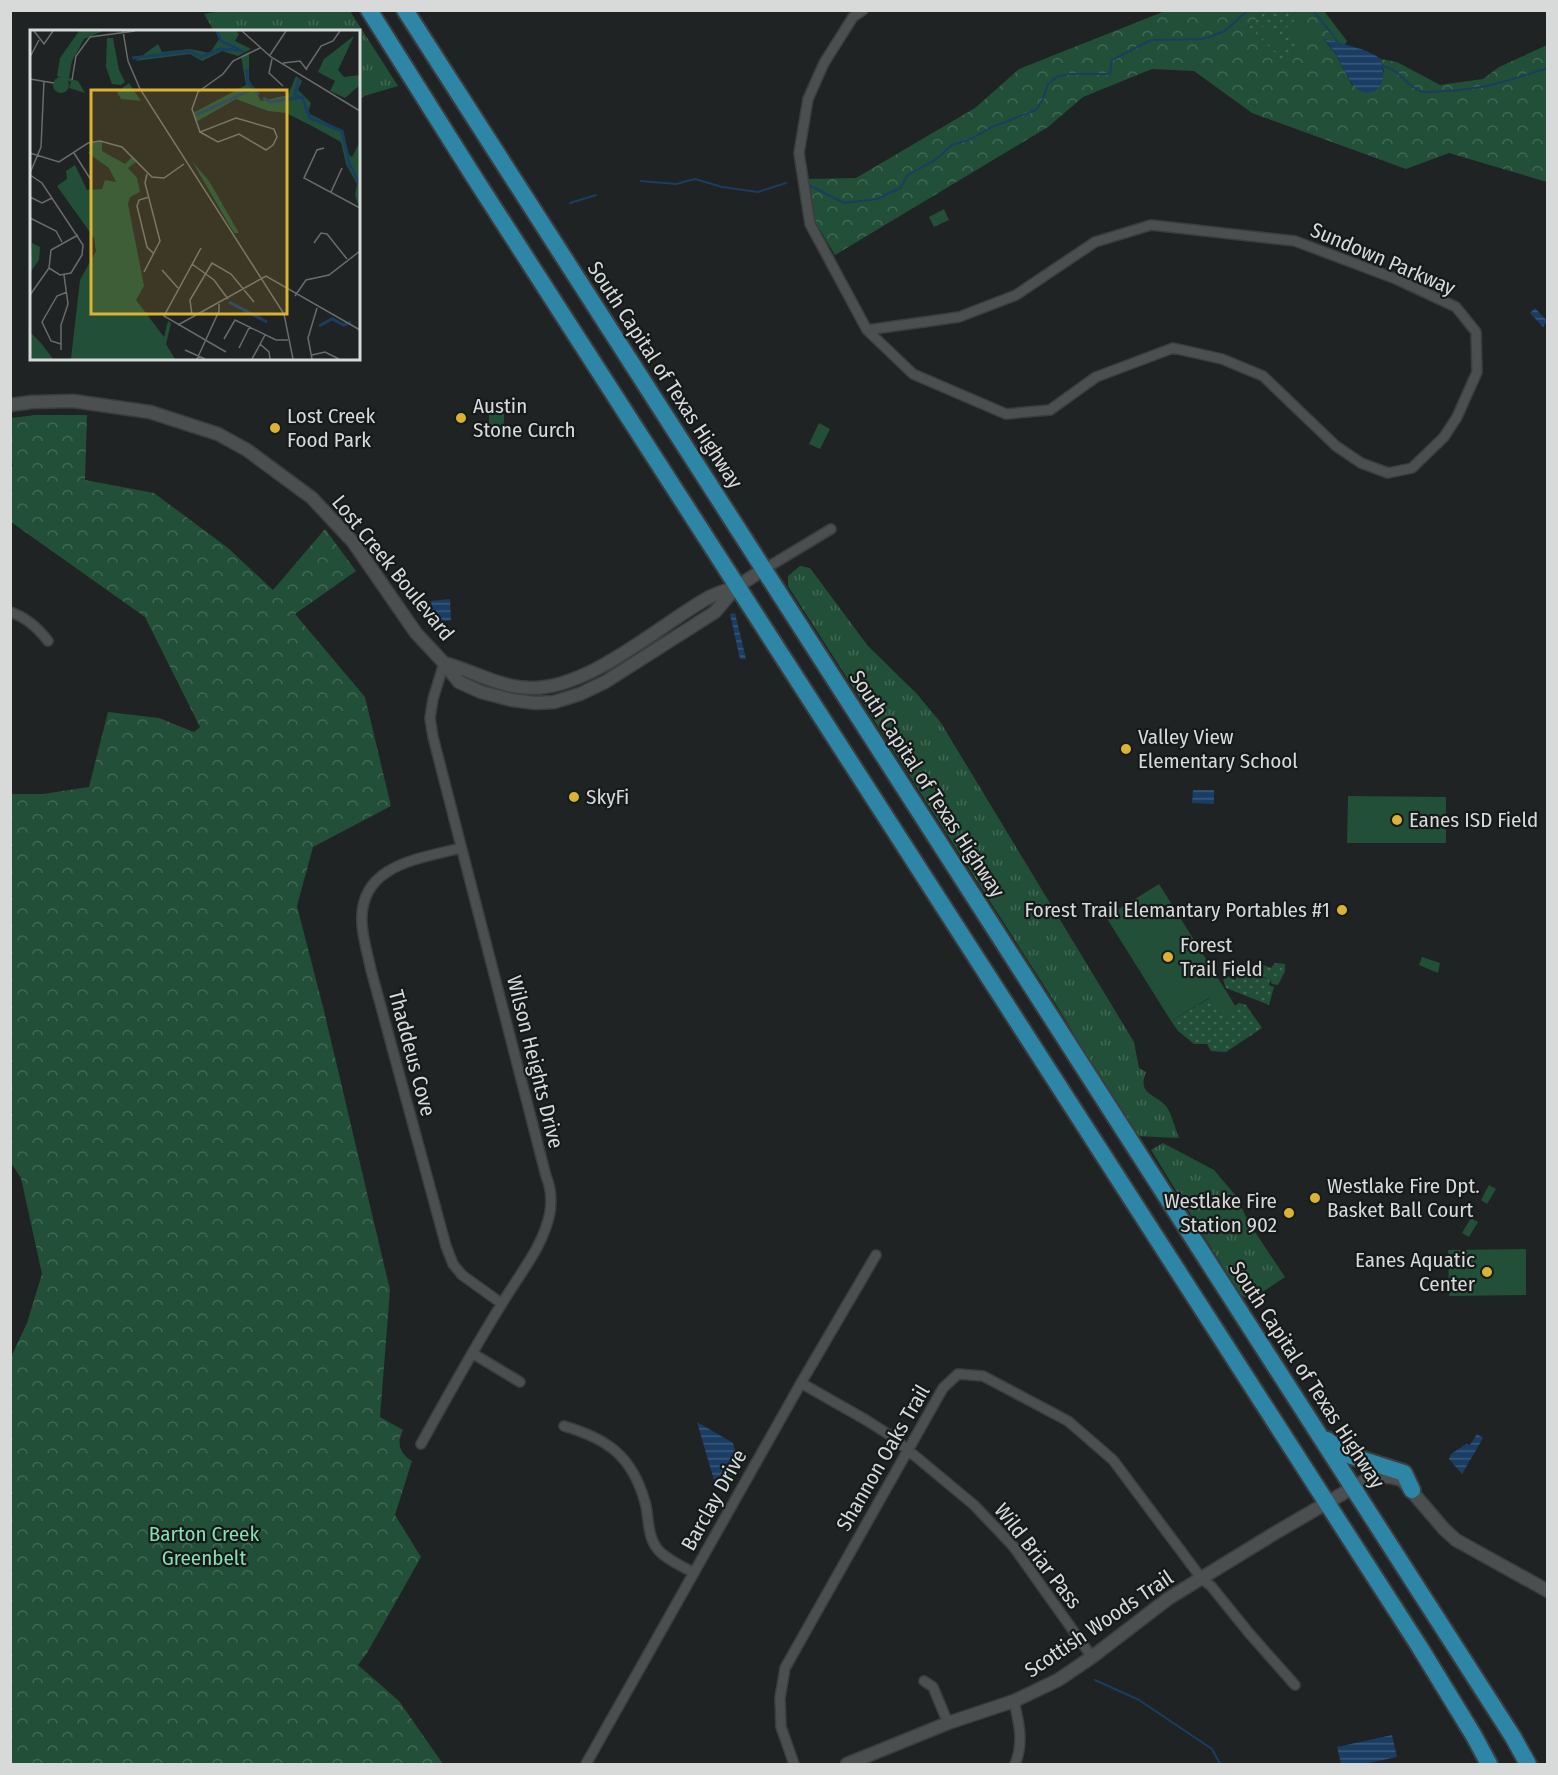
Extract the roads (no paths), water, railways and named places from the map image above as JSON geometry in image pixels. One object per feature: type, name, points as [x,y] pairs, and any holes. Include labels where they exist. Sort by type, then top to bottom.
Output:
[{"type":"highway","points":[[369,10],[409,76],[1419,1646],[1489,1764]]},
{"type":"highway","name":"South Capital of Texas Highway","points":[[405,10],[1513,1737],[1528,1764]]},
{"type":"highway","points":[[1318,1434],[1345,1454],[1404,1473],[1412,1490]]},
{"type":"street","name":"Sundown Parkway","points":[[863,10],[853,18],[824,63],[808,99],[799,153],[810,224],[867,330],[913,374],[1006,414],[1050,410],[1096,377],[1173,348],[1222,359],[1263,376],[1336,446],[1361,463],[1388,473],[1412,468],[1444,437],[1457,417],[1477,372],[1476,332],[1456,307],[1396,279],[1295,241],[1151,225],[1095,242],[1016,295],[959,317],[867,330]]},
{"type":"street","name":"Lost Creek Boulevard","points":[[10,405],[74,401],[150,412],[218,434],[247,450],[312,498],[353,542],[416,633],[459,682],[482,692],[512,700],[536,703],[554,702],[580,694],[631,667],[715,612],[737,586],[831,529]]},
{"type":"street","points":[[10,612],[19,615],[39,629],[48,641]]},
{"type":"street","name":"Wilson Heights Drive","points":[[421,1444],[472,1353],[539,1242],[550,1213],[551,1200],[550,1186],[433,737],[430,718],[444,663]]},
{"type":"street","name":"Thaddeus Cove","points":[[461,848],[405,862],[381,876],[365,896],[362,924],[371,970],[446,1246],[453,1264],[462,1275],[501,1304]]},
{"type":"street","name":"Barclay Drive","points":[[586,1764],[801,1383],[876,1255]]},
{"type":"street","points":[[472,1353],[520,1382]]},
{"type":"street","name":"Shannon Oaks Trail","points":[[795,1764],[781,1727],[780,1698],[785,1668],[943,1388],[958,1374],[983,1376],[1068,1421],[1113,1460],[1202,1579],[1295,1685]]},
{"type":"street","name":"Wild Briar Pass","points":[[801,1383],[866,1419],[908,1449],[974,1505],[1012,1546],[1092,1657]]},
{"type":"street","points":[[564,1426],[600,1439],[616,1451],[630,1469],[639,1486],[657,1548],[694,1573]]},
{"type":"street","name":"Scottish Woods Trail","points":[[847,1764],[948,1723],[1014,1701],[1058,1680],[1169,1598],[1366,1480],[1391,1477],[1402,1480],[1412,1490]]},
{"type":"street","points":[[1412,1490],[1430,1514],[1456,1540],[1548,1591]]},
{"type":"street","points":[[924,1681],[933,1687],[948,1723]]},
{"type":"street","points":[[1014,1701],[1020,1727],[1019,1756],[1015,1764]]},
{"type":"water","points":[[1323,38],[1361,49],[1381,59],[1383,76],[1379,87],[1368,93],[1356,87],[1334,51]]},
{"type":"water","points":[[1535,308],[1547,321],[1543,327],[1530,313]]},
{"type":"water","points":[[450,599],[451,620],[441,622],[433,616],[431,601]]},
{"type":"water","points":[[735,613],[746,659],[740,659],[730,614]]},
{"type":"water","points":[[1193,790],[1214,790],[1214,804],[1192,803]]},
{"type":"water","points":[[697,1422],[733,1443],[739,1464],[728,1483],[716,1487]]},
{"type":"water","points":[[1477,1434],[1483,1438],[1462,1474],[1449,1459],[1451,1454],[1466,1444],[1470,1445]]},
{"type":"water","points":[[1392,1735],[1397,1757],[1364,1764],[1341,1764],[1337,1747]]},
{"type":"waterway","points":[[809,185],[844,203],[877,199],[900,188],[908,175],[935,160],[952,145],[1036,110],[1048,84],[1057,77],[1068,74],[1110,74],[1112,60],[1151,40],[1203,39],[1225,31],[1248,10]]},
{"type":"waterway","points":[[1313,10],[1341,46]]},
{"type":"waterway","points":[[1382,66],[1393,70],[1420,91],[1429,92],[1484,86],[1548,68]]},
{"type":"waterway","points":[[641,181],[676,184],[695,179],[722,187],[758,192],[786,183]]},
{"type":"waterway","points":[[570,203],[596,195]]},
{"type":"waterway","points":[[1095,1680],[1139,1700],[1212,1749],[1220,1764]]},
{"type":"place","name":"Austin Stone Curch","points":[[461,418]]},
{"type":"place","name":"Lost Creek Food Park","points":[[275,428]]},
{"type":"place","name":"Valley View Elementary School","points":[[1126,749]]},
{"type":"place","name":"SkyFi","points":[[574,797]]},
{"type":"place","name":"Eanes ISD Field","points":[[1397,820]]},
{"type":"place","name":"Forest Trail Elemantary Portables #1","points":[[1342,910]]},
{"type":"place","name":"Forest Trail Field","points":[[1168,957]]},
{"type":"place","name":"Westlake Fire Dpt. Basket Ball Court","points":[[1315,1198]]},
{"type":"place","name":"Westlake Fire Station 902","points":[[1289,1213]]},
{"type":"place","name":"Eanes Aquatic Center","points":[[1487,1272]]},
{"type":"park label","name":"Barton Creek Greenbelt","points":[[204,1546]]}]
